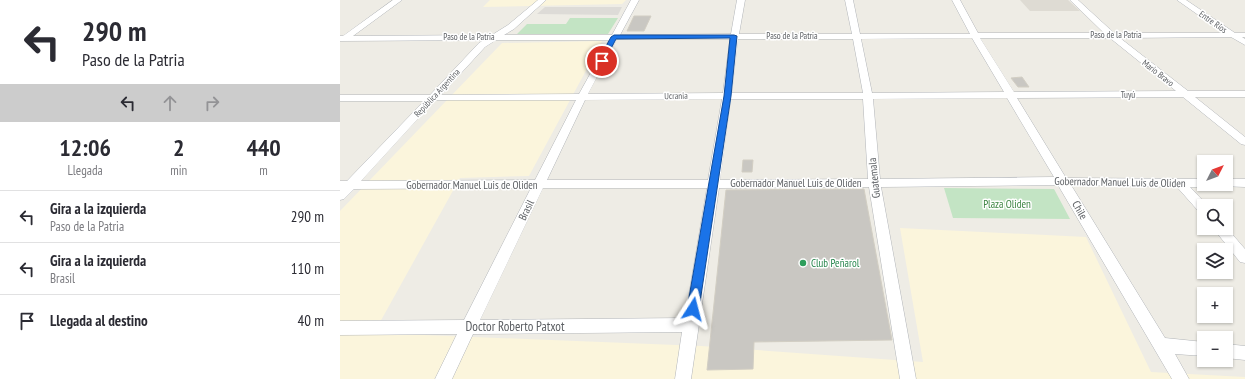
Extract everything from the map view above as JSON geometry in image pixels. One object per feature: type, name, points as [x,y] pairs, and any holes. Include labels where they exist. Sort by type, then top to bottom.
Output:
[{"type":"street","points":[[341,39],[398,0]]},
{"type":"street","name":"República Argentina","points":[[340,196],[345,185],[433,97],[482,45],[511,27],[542,0]]},
{"type":"street","name":"Brasil","points":[[443,379],[582,97],[635,0]]},
{"type":"street","points":[[683,379],[690,325],[727,96],[734,36],[741,0]]},
{"type":"street","name":"Guatemala","points":[[849,0],[868,96],[874,183],[908,379]]},
{"type":"street","name":"Chile","points":[[956,0],[975,36],[1012,95],[1181,379]]},
{"type":"street","name":"Mario Bravo","points":[[1074,0],[1111,35],[1245,142]]},
{"type":"street","name":"Entre Ríos","points":[[1181,0],[1245,44]]},
{"type":"street","name":"Paso de la Patria","points":[[341,39],[493,37],[1245,35]]},
{"type":"street","name":"Tuyú","points":[[1012,95],[1245,94]]},
{"type":"street","name":"Ucrania","points":[[340,98],[1012,95]]},
{"type":"street","name":"Gobernador Manuel Luis de Oliden","points":[[345,185],[1063,181],[1197,183]]},
{"type":"street","points":[[1180,183],[1197,202]]},
{"type":"street","points":[[1233,183],[1245,183]]},
{"type":"street","points":[[1225,235],[1245,258]]},
{"type":"street","name":"Doctor Roberto Patxot","points":[[340,328],[690,325]]},
{"type":"street","points":[[1160,345],[1197,348]]},
{"type":"street","points":[[1233,353],[1245,354]]},
{"type":"shaded area","points":[[490,0],[626,0],[622,4],[483,7]]},
{"type":"shaded area","points":[[1020,0],[1068,0],[1080,11],[1030,11]]},
{"type":"shaded area","points":[[545,7],[622,7],[618,15],[537,14]]},
{"type":"shaded area","points":[[602,41],[529,176],[460,178],[374,333],[701,346],[923,362],[900,228],[1086,237],[1151,372],[1245,377],[1245,379],[340,379],[340,211],[502,43]]},
{"type":"green space","points":[[570,18],[618,18],[608,34],[517,34],[527,24],[566,24]]},
{"type":"green space","name":"Plaza Oliden","points":[[944,188],[1054,189],[1070,219],[953,218]]},
{"type":"building","points":[[634,16],[651,16],[644,31],[627,31]]},
{"type":"building","points":[[1022,77],[1029,87],[1018,87],[1011,78]]},
{"type":"building","points":[[743,160],[753,160],[752,172],[742,172]]},
{"type":"building","name":"Club Peñarol","points":[[864,189],[892,340],[754,342],[753,369],[707,370],[726,190]]},
{"type":"place","name":"Club Peñarol","points":[[803,263]]},
{"type":"route","points":[[602,61],[614,37],[734,36],[727,96],[693,309]]}]
